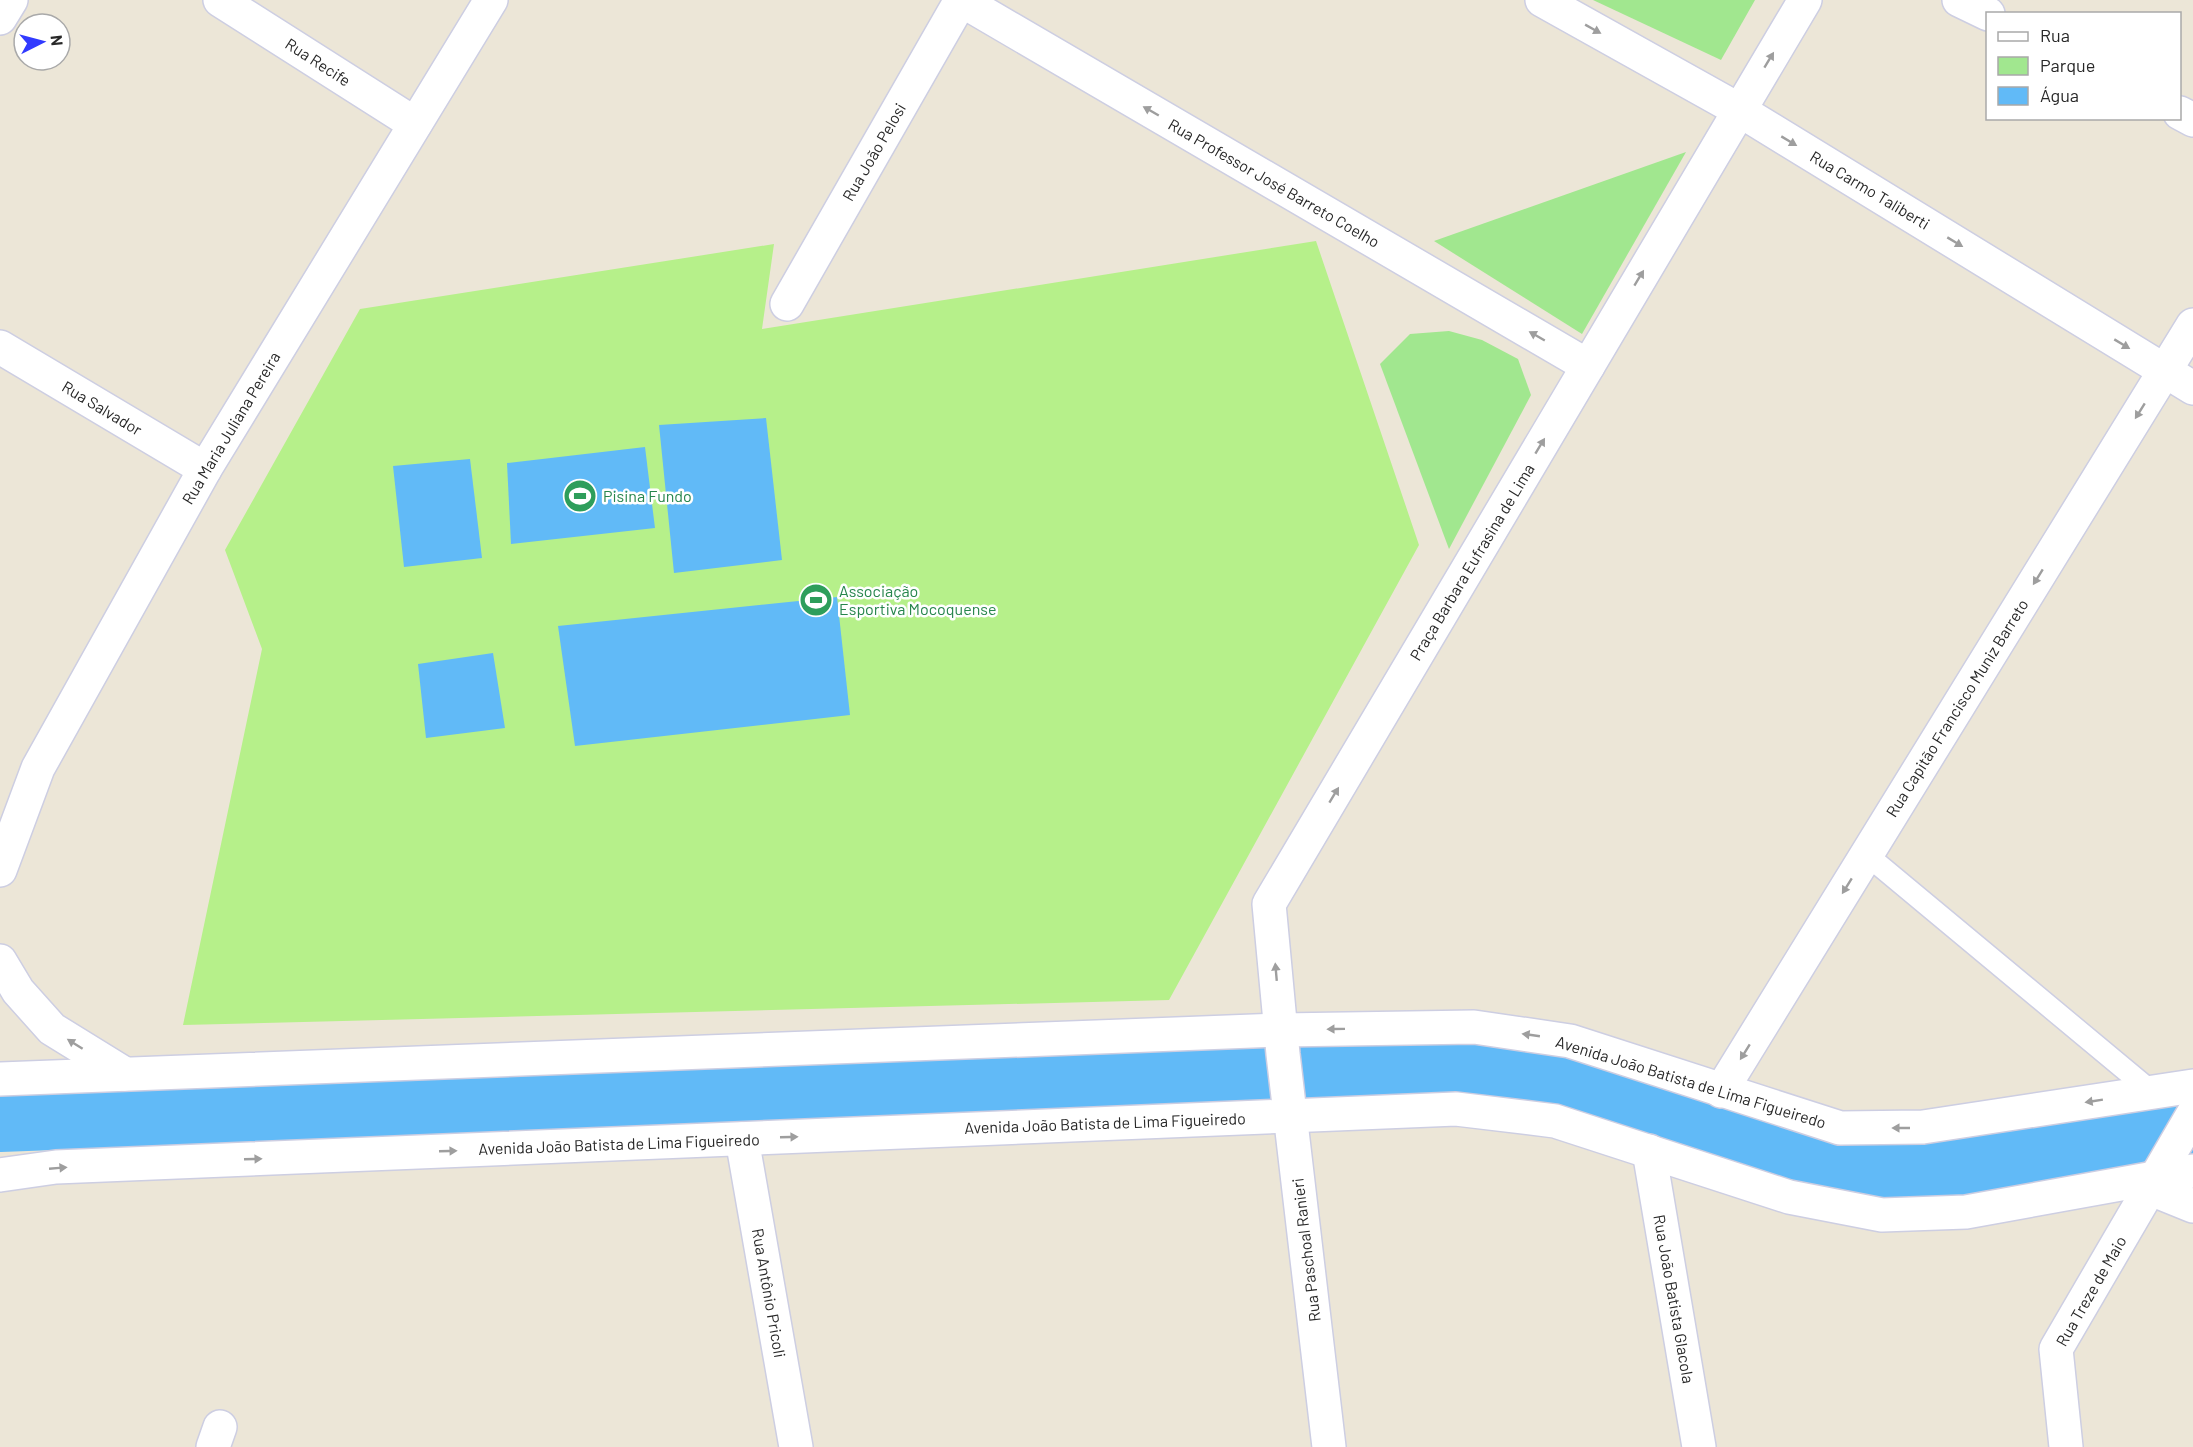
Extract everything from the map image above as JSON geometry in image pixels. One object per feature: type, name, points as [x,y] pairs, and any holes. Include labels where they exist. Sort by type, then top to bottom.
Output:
[{"type":"main road","points":[[0,18],[11,0]]},
{"type":"main road","name":"Rua Recife","points":[[220,0],[415,124]]},
{"type":"main road","name":"Rua Maria Juliana Pereira","points":[[0,870],[38,768],[205,469],[491,0]]},
{"type":"main road","name":"Rua João Pelosi","points":[[787,304],[961,0]]},
{"type":"main road","name":"Rua Professor José Barreto Coelho","points":[[961,0],[1588,366]]},
{"type":"main road","name":"Rua Carmo Taliberti","points":[[1542,0],[1739,110],[2193,388]]},
{"type":"main road","name":"Praça Barbara Eufrasina de Lima","points":[[1282,1042],[1269,904],[1806,0]]},
{"type":"main road","points":[[1959,0],[1986,13]]},
{"type":"main road","name":"Rua Capitão Francisco Muniz Barreto","points":[[1721,1091],[2193,325]]},
{"type":"main road","name":"Rua Salvador","points":[[0,347],[205,469]]},
{"type":"main road","points":[[0,961],[18,991],[52,1029],[125,1074]]},
{"type":"main road","name":"Avenida João Batista de Lima Figueiredo","points":[[0,1079],[1282,1042],[1474,1027],[1570,1041],[1840,1128],[1923,1127],[2193,1086]]},
{"type":"main road","name":"Rua Paschoal Ranieri","points":[[1282,1042],[1329,1447]]},
{"type":"main road","name":"Avenida João Batista de Lima Figueiredo","points":[[0,1175],[56,1167],[742,1139],[1289,1104],[1456,1109],[1555,1121],[1788,1197],[1882,1215],[1966,1212],[2154,1183]]},
{"type":"main road","name":"Rua Treze de Maio","points":[[2066,1447],[2056,1349],[2154,1183],[2184,1159],[2193,1114]]},
{"type":"main road","name":"Rua Antônio Pricoli","points":[[742,1139],[796,1447]]},
{"type":"main road","name":"Rua João Batista Glacola","points":[[1649,1151],[1700,1447]]},
{"type":"main road","points":[[2154,1183],[2193,1206]]},
{"type":"lane","points":[[1867,855],[2152,1092]]},
{"type":"green space","points":[[1593,0],[1755,0],[1721,60]]},
{"type":"green space","points":[[1686,152],[1582,334],[1434,241]]},
{"type":"green space","name":"Associação Esportiva Mocoquense","points":[[1316,241],[1419,545],[1169,1000],[183,1025],[262,649],[225,550],[360,309],[774,244],[762,329]]},
{"type":"green space","points":[[1449,331],[1482,340],[1518,359],[1531,395],[1449,549],[1380,364],[1410,334]]},
{"type":"water","points":[[766,418],[782,560],[674,573],[659,425]]},
{"type":"water","name":"Pisina Fundo","points":[[645,447],[655,528],[511,544],[507,463]]},
{"type":"water","points":[[470,459],[482,558],[404,567],[393,466]]},
{"type":"water","points":[[837,597],[850,715],[575,746],[558,626]]},
{"type":"water","points":[[493,653],[505,728],[426,738],[418,664]]},
{"type":"waterway","points":[[0,1120],[1238,1074],[1477,1068],[1558,1081],[1773,1150],[1850,1171],[1943,1167],[2193,1131]]},
{"type":"place","name":"Pisina Fundo","points":[[580,496]]},
{"type":"place","name":"Associação Esportiva Mocoquense","points":[[816,600]]}]
